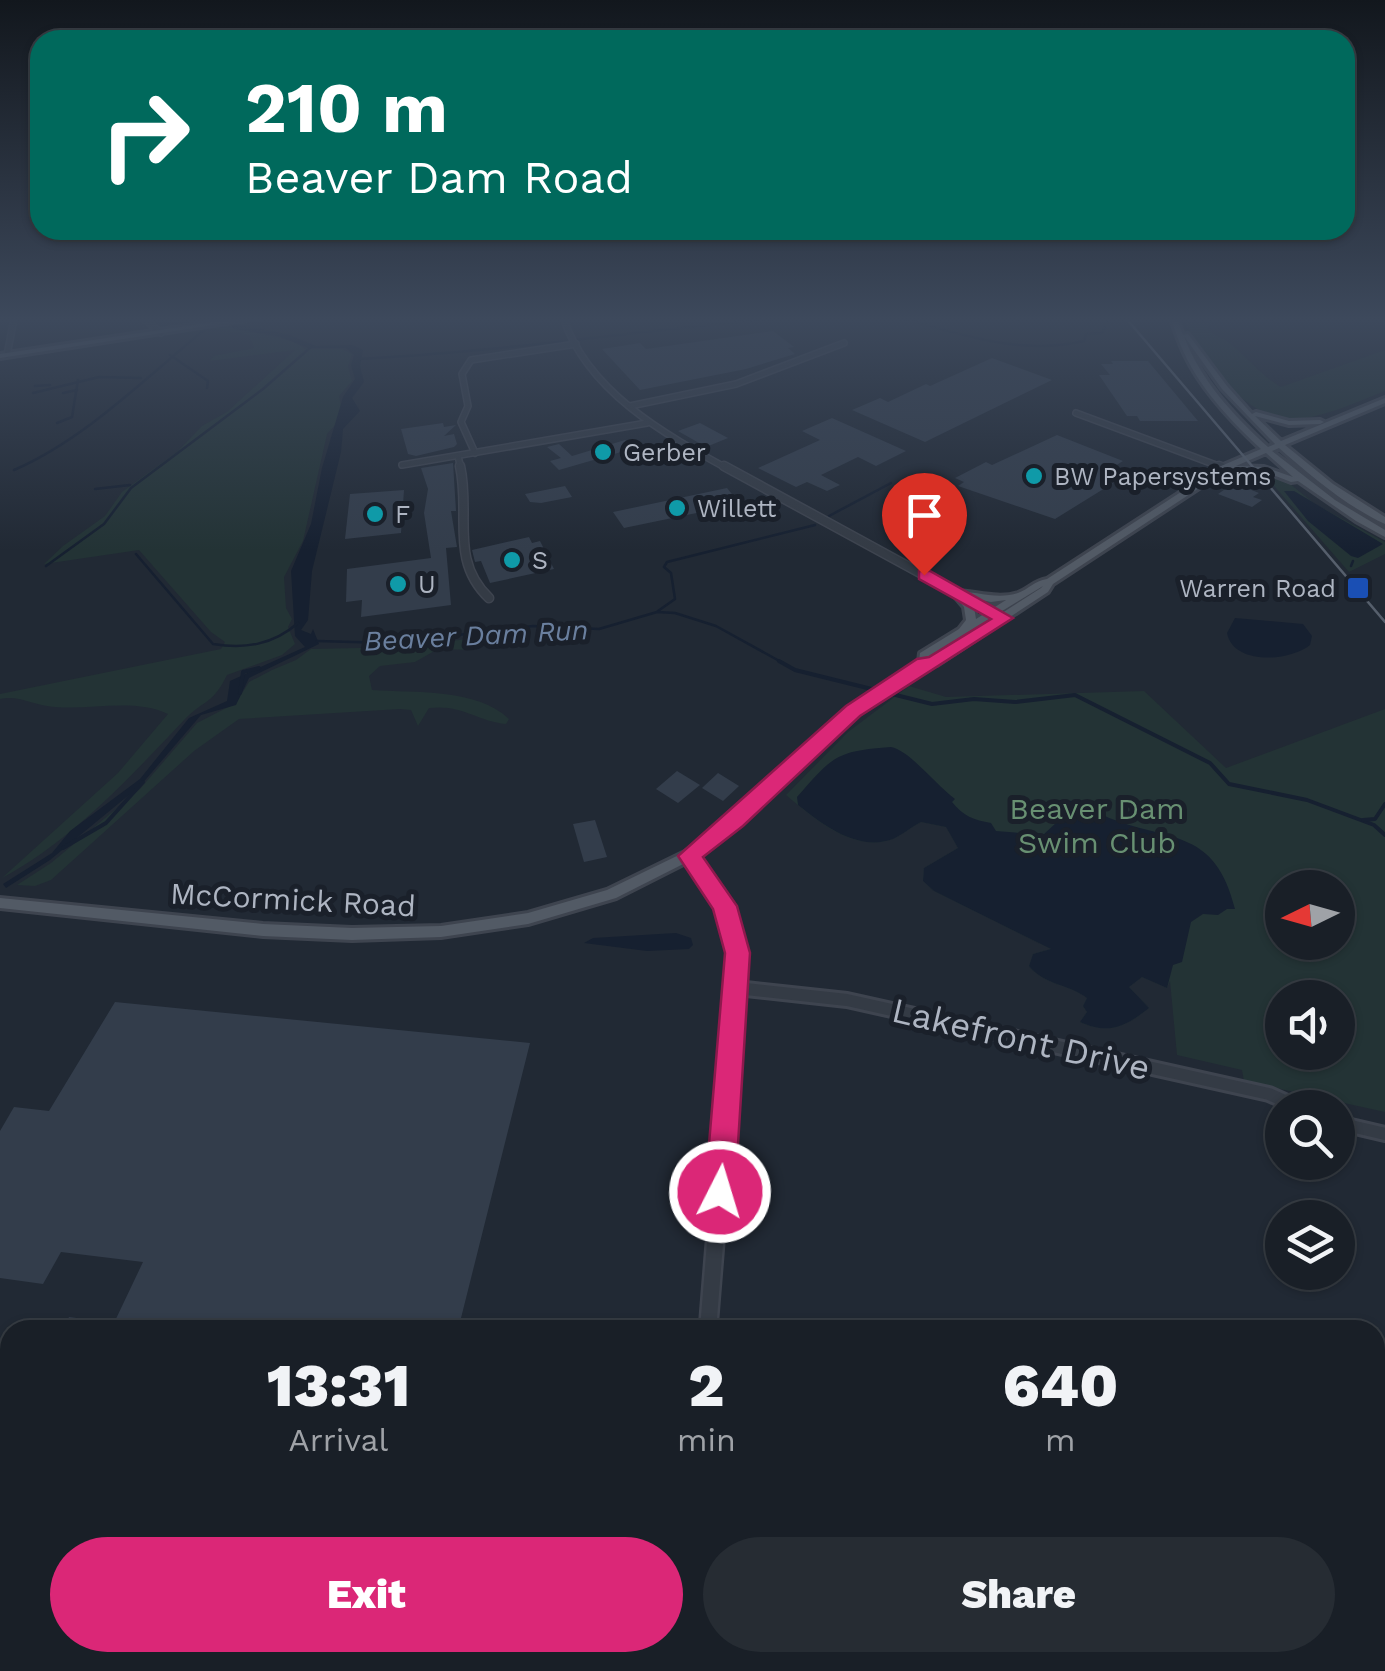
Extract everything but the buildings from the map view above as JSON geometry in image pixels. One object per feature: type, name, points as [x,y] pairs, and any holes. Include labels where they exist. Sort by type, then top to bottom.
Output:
[{"type":"main road","points":[[1218,395],[1308,487]]},
{"type":"main road","points":[[1235,395],[1324,484],[1385,521]]},
{"type":"main road","points":[[1049,582],[1045,590],[1004,618],[933,663],[924,663],[924,655],[1049,582],[1224,468],[1385,400]]},
{"type":"main road","points":[[1246,408],[1289,423],[1332,421]]},
{"type":"main road","points":[[1224,468],[1264,469],[1308,487],[1385,534]]},
{"type":"main road","points":[[958,593],[996,599],[1026,592]]},
{"type":"main road","points":[[958,593],[971,616],[959,633]]},
{"type":"main road","name":"McCormick Road","points":[[0,903],[306,932],[407,935],[496,924],[560,909],[624,888],[690,856],[736,820],[866,702],[924,663]]},
{"type":"street","points":[[466,395],[468,406],[462,422],[474,453]]},
{"type":"street","points":[[620,395],[647,423],[694,452],[1004,618]]},
{"type":"street","points":[[630,406],[683,395]]},
{"type":"street","points":[[1076,412],[1224,468]]},
{"type":"street","points":[[402,466],[647,423]]},
{"type":"street","points":[[458,456],[466,484],[462,558],[474,586],[489,598]]},
{"type":"street","points":[[690,856],[718,894],[731,922],[737,953],[709,1320]]},
{"type":"street","name":"Lakefront Drive","points":[[737,988],[848,1000],[1265,1093]]},
{"type":"street","points":[[1355,1127],[1385,1134]]},
{"type":"green space","points":[[246,395],[340,395],[343,416],[327,434],[303,541],[284,577],[286,608],[292,619],[288,627],[295,644],[282,655],[227,675],[213,696],[185,719],[100,806],[53,845],[2,878],[118,773],[168,714],[140,706],[47,706],[0,699],[0,694],[221,649],[225,642],[211,632],[139,550],[44,564],[105,516],[122,492],[178,451],[202,426],[227,412]]},
{"type":"green space","points":[[1240,395],[1375,395],[1317,416],[1295,419],[1276,417]]},
{"type":"green space","points":[[1262,472],[1280,476],[1315,504],[1385,542],[1385,554],[1349,572]]},
{"type":"green space","points":[[481,637],[476,650],[438,649],[415,662],[380,666],[369,676],[372,690],[463,697],[496,709],[509,719],[506,724],[441,707],[429,708],[418,726],[411,710],[400,709],[239,719],[194,751],[51,880],[35,886],[17,885],[51,863],[140,789],[197,723],[236,703],[249,682],[311,649],[407,647]]},
{"type":"green space","name":"Beaver Dam Swim Club","points":[[909,686],[946,697],[1144,691],[1226,768],[1385,709],[1385,1112],[1355,1105],[1355,1090],[1285,1090],[1244,1081],[1242,1070],[1177,1055],[1170,981],[1167,988],[1142,977],[1129,987],[1149,1008],[1124,1024],[1100,1028],[1080,1022],[1087,1012],[1083,1006],[1087,998],[1042,977],[1029,966],[1033,954],[1051,949],[934,891],[923,881],[924,868],[958,848],[946,827],[921,822],[893,839],[864,842],[835,831],[786,795],[848,732]]},
{"type":"water","points":[[354,395],[352,398],[360,411],[343,429],[312,571],[308,620],[301,630],[311,634],[313,629],[319,644],[249,678],[236,705],[201,715],[141,785],[50,860],[6,888],[3,884],[52,853],[70,831],[140,779],[189,718],[227,701],[230,681],[305,647],[295,636],[291,571],[311,524],[322,468],[343,397]]},
{"type":"water","points":[[1284,491],[1294,491],[1383,544],[1358,558],[1351,556],[1308,521]]},
{"type":"water","points":[[1235,618],[1303,624],[1312,636],[1310,645],[1289,655],[1250,655],[1231,643],[1227,633]]},
{"type":"water","points":[[891,747],[922,768],[955,799],[952,802],[960,811],[991,823],[996,831],[1043,835],[1057,822],[1053,809],[1056,803],[1073,801],[1112,819],[1188,843],[1216,864],[1235,909],[1218,915],[1203,914],[1191,922],[1182,962],[1173,965],[1167,988],[1142,977],[1129,987],[1149,1008],[1140,1015],[1108,1028],[1080,1022],[1087,1012],[1083,1006],[1087,998],[1042,977],[1029,966],[1033,954],[1051,949],[934,891],[923,881],[924,868],[958,848],[946,827],[921,822],[893,839],[867,842],[830,828],[798,805],[797,797],[837,758]]},
{"type":"water","points":[[676,933],[691,938],[693,945],[689,949],[647,951],[584,943],[593,938]]},
{"type":"waterway","points":[[57,423],[72,417],[76,395]]},
{"type":"waterway","points":[[14,470],[65,442],[127,395]]},
{"type":"waterway","points":[[46,566],[104,524],[131,488],[255,395]]},
{"type":"waterway","points":[[829,516],[891,483]]},
{"type":"waterway","points":[[95,489],[130,485]]},
{"type":"waterway","points":[[658,611],[675,599],[671,573],[664,567],[667,562],[815,525]]},
{"type":"waterway","points":[[136,554],[213,644],[258,644],[298,623]]},
{"type":"waterway","points":[[1351,566],[1353,561]]},
{"type":"waterway","name":"Beaver Dam Run","points":[[317,641],[391,643],[533,626],[599,629],[657,612],[675,613],[716,626],[783,663]]},
{"type":"waterway","name":"Beaver Dam Run","points":[[779,661],[795,670],[932,704],[974,699],[1015,702],[1075,695],[1210,763],[1229,784],[1307,800],[1374,825],[1385,835]]},
{"type":"waterway","points":[[240,693],[243,672],[259,668]]},
{"type":"waterway","points":[[63,848],[106,823],[143,782]]},
{"type":"waterway","points":[[1363,820],[1375,819],[1385,804]]},
{"type":"tram line","points":[[1191,395],[1385,622]]},
{"type":"place","name":"Gerber","points":[[603,452]]},
{"type":"place","name":"BW Papersystems","points":[[1034,476]]},
{"type":"place","name":"Willett","points":[[677,508]]},
{"type":"place","name":"F","points":[[375,514]]},
{"type":"place","name":"S","points":[[512,560]]},
{"type":"place","name":"U","points":[[398,584]]},
{"type":"place","name":"Warren Road","points":[[1358,588]]},
{"type":"route","points":[[720,1192],[737,953],[724,906],[690,856],[736,820],[853,711],[924,663],[933,663],[1004,618],[924,575]]}]
